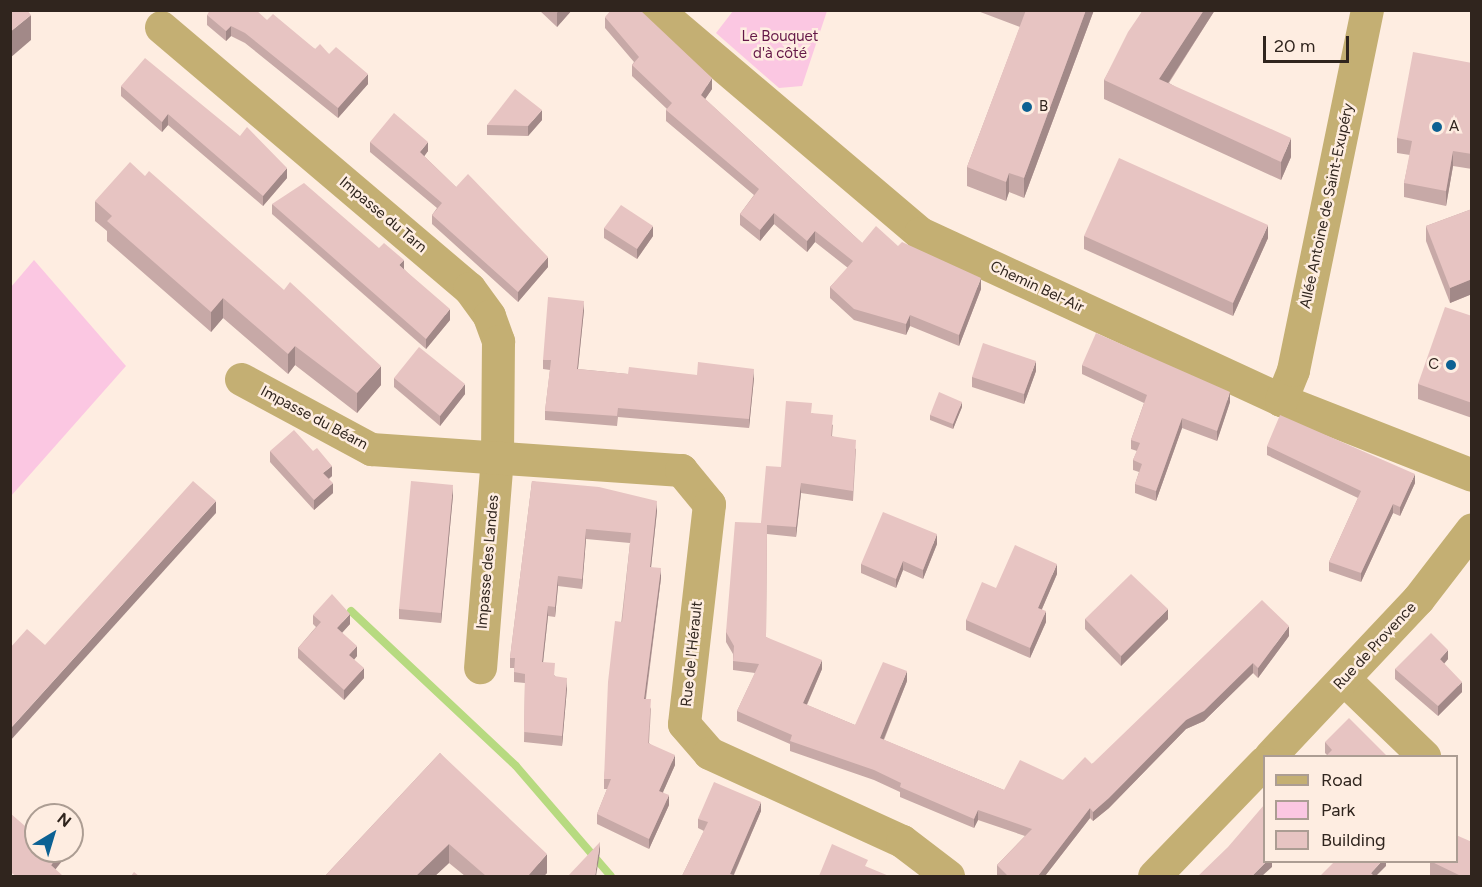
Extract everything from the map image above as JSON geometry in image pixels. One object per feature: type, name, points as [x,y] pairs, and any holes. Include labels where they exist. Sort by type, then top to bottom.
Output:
[{"type":"street","name":"Chemin Bel-Air","points":[[657,10],[920,233],[1281,400],[1472,475]]},
{"type":"street","name":"Allée Antoine de Saint-Exupéry","points":[[1281,400],[1293,370],[1367,10]]},
{"type":"street","name":"Impasse du Tarn","points":[[161,27],[468,288],[489,316],[498,341],[497,458]]},
{"type":"street","name":"Impasse du Béarn","points":[[241,379],[371,449],[497,458]]},
{"type":"street","name":"Impasse des Landes","points":[[480,667],[497,458]]},
{"type":"street","name":"Rue de l'Hérault","points":[[497,458],[681,470],[709,504],[684,724],[709,753],[902,841],[948,876]]},
{"type":"street","name":"Rue de Provence","points":[[1271,755],[1345,680],[1418,599],[1472,530]]},
{"type":"street","points":[[1345,680],[1423,755]]},
{"type":"street","points":[[1154,876],[1263,763]]},
{"type":"green space","name":"Le Bouquet d'à côté","points":[[733,11],[827,11],[802,86],[779,88],[716,33]]},
{"type":"green space","points":[[34,260],[126,366],[11,496],[11,287]]},
{"type":"building","points":[[10,10],[27,10],[31,15],[10,32]]},
{"type":"building","points":[[210,10],[256,10],[267,20],[273,14],[315,49],[320,44],[329,54],[336,47],[368,74],[338,108],[245,33],[231,26],[226,31],[207,15]]},
{"type":"building","points":[[611,10],[640,10],[712,78],[701,95],[862,243],[876,226],[898,246],[902,242],[981,278],[959,335],[910,315],[906,324],[854,309],[830,287],[853,261],[815,231],[807,241],[774,213],[760,230],[740,214],[759,189],[666,110],[672,103],[632,65],[639,57],[605,17]]},
{"type":"building","name":"B","points":[[1026,10],[1086,10],[1024,178],[1009,173],[1006,182],[967,167]]},
{"type":"building","points":[[1143,10],[1204,10],[1159,79],[1291,138],[1281,162],[1104,80],[1128,32]]},
{"type":"building","name":"A","points":[[1413,52],[1472,63],[1472,154],[1453,151],[1446,191],[1404,183],[1412,141],[1397,138]]},
{"type":"building","points":[[145,58],[240,136],[247,127],[287,168],[263,196],[168,114],[162,122],[121,86]]},
{"type":"building","points":[[515,89],[542,110],[528,126],[487,125]]},
{"type":"building","points":[[394,113],[428,142],[420,152],[456,187],[468,174],[548,257],[518,292],[432,215],[442,203],[370,142]]},
{"type":"building","points":[[1119,158],[1268,225],[1233,303],[1084,236]]},
{"type":"building","points":[[130,162],[145,176],[149,171],[284,290],[290,282],[381,366],[357,393],[295,346],[288,354],[223,298],[211,312],[107,221],[112,216],[95,201]]},
{"type":"building","points":[[304,183],[379,248],[384,243],[404,260],[399,265],[450,309],[426,339],[272,204]]},
{"type":"building","points":[[621,205],[653,226],[637,249],[604,228]]},
{"type":"building","points":[[1472,209],[1472,279],[1450,288],[1426,226]]},
{"type":"building","points":[[548,297],[584,301],[577,369],[628,374],[629,367],[697,375],[698,362],[754,369],[749,419],[618,408],[617,416],[545,411],[551,360],[543,360]]},
{"type":"building","name":"C","points":[[1445,307],[1472,316],[1472,403],[1418,384]]},
{"type":"building","points":[[1096,333],[1230,392],[1217,431],[1182,418],[1156,491],[1135,484],[1142,464],[1133,460],[1140,443],[1131,440],[1147,395],[1082,365]]},
{"type":"building","points":[[983,343],[1036,361],[1024,394],[972,377]]},
{"type":"building","points":[[419,347],[465,384],[440,416],[394,378]]},
{"type":"building","points":[[939,392],[962,402],[953,424],[930,415]]},
{"type":"building","points":[[786,401],[812,403],[811,413],[833,415],[831,436],[856,440],[853,491],[801,483],[796,527],[767,525],[766,637],[822,660],[803,703],[855,725],[883,662],[907,671],[880,738],[1004,790],[1020,760],[1063,780],[1085,757],[1092,764],[1262,600],[1289,626],[1258,668],[1253,663],[1204,711],[1186,720],[1109,798],[1093,812],[1090,808],[1038,876],[1008,876],[997,865],[1032,829],[978,810],[974,819],[900,787],[901,783],[874,770],[790,741],[792,735],[737,711],[759,664],[733,661],[734,646],[726,632],[735,522],[761,523],[766,466],[781,467]]},
{"type":"building","points":[[1280,415],[1415,474],[1400,507],[1393,504],[1361,573],[1329,562],[1361,491],[1267,446]]},
{"type":"building","points":[[294,430],[313,451],[317,448],[332,466],[323,473],[333,483],[314,500],[270,451]]},
{"type":"building","points":[[193,481],[216,501],[10,729],[10,648],[27,629],[45,645]]},
{"type":"building","points":[[411,481],[453,485],[441,613],[399,609]]},
{"type":"building","points":[[532,481],[599,487],[657,501],[650,567],[661,568],[644,699],[651,699],[648,743],[675,755],[659,791],[669,795],[649,839],[597,814],[611,779],[604,779],[608,682],[615,621],[622,622],[631,533],[586,529],[582,579],[558,576],[555,607],[548,606],[542,662],[555,663],[554,676],[567,678],[562,736],[524,732],[525,674],[514,672],[515,658],[510,658]]},
{"type":"building","points":[[883,512],[937,534],[923,570],[903,561],[896,579],[861,564]]},
{"type":"building","points":[[1015,545],[1057,564],[1038,608],[1046,611],[1030,648],[966,620],[982,582],[996,588]]},
{"type":"building","points":[[1131,574],[1168,609],[1121,656],[1085,619]]},
{"type":"building","points":[[332,594],[350,614],[337,628],[357,646],[349,655],[364,668],[344,690],[298,648],[321,622],[313,615]]},
{"type":"building","points":[[1431,633],[1448,650],[1440,659],[1462,682],[1438,706],[1395,669]]},
{"type":"building","points":[[1349,718],[1386,755],[1327,755],[1332,750],[1325,742]]},
{"type":"building","points":[[440,753],[547,854],[528,876],[486,876],[449,844],[416,876],[325,876]]},
{"type":"building","points":[[714,782],[761,802],[730,874],[737,876],[682,876],[708,822],[698,819]]},
{"type":"building","points":[[1263,806],[1263,863],[1265,863],[1252,876],[1198,876],[1228,847]]},
{"type":"building","points":[[10,813],[24,825],[24,863],[53,863],[51,865],[63,876],[16,876],[10,872]]},
{"type":"building","points":[[1458,836],[1472,842],[1472,876],[1461,876],[1434,863],[1458,863]]},
{"type":"building","points":[[600,842],[595,876],[568,876]]},
{"type":"building","points":[[832,844],[868,860],[865,866],[889,876],[819,876]]},
{"type":"building","points":[[1333,863],[1380,863],[1371,873],[1374,876],[1320,876]]},
{"type":"waterway","points":[[351,611],[516,766],[611,876]]},
{"type":"place","name":"B","points":[[1027,107]]},
{"type":"place","name":"A","points":[[1437,127]]},
{"type":"place","name":"C","points":[[1451,365]]}]
